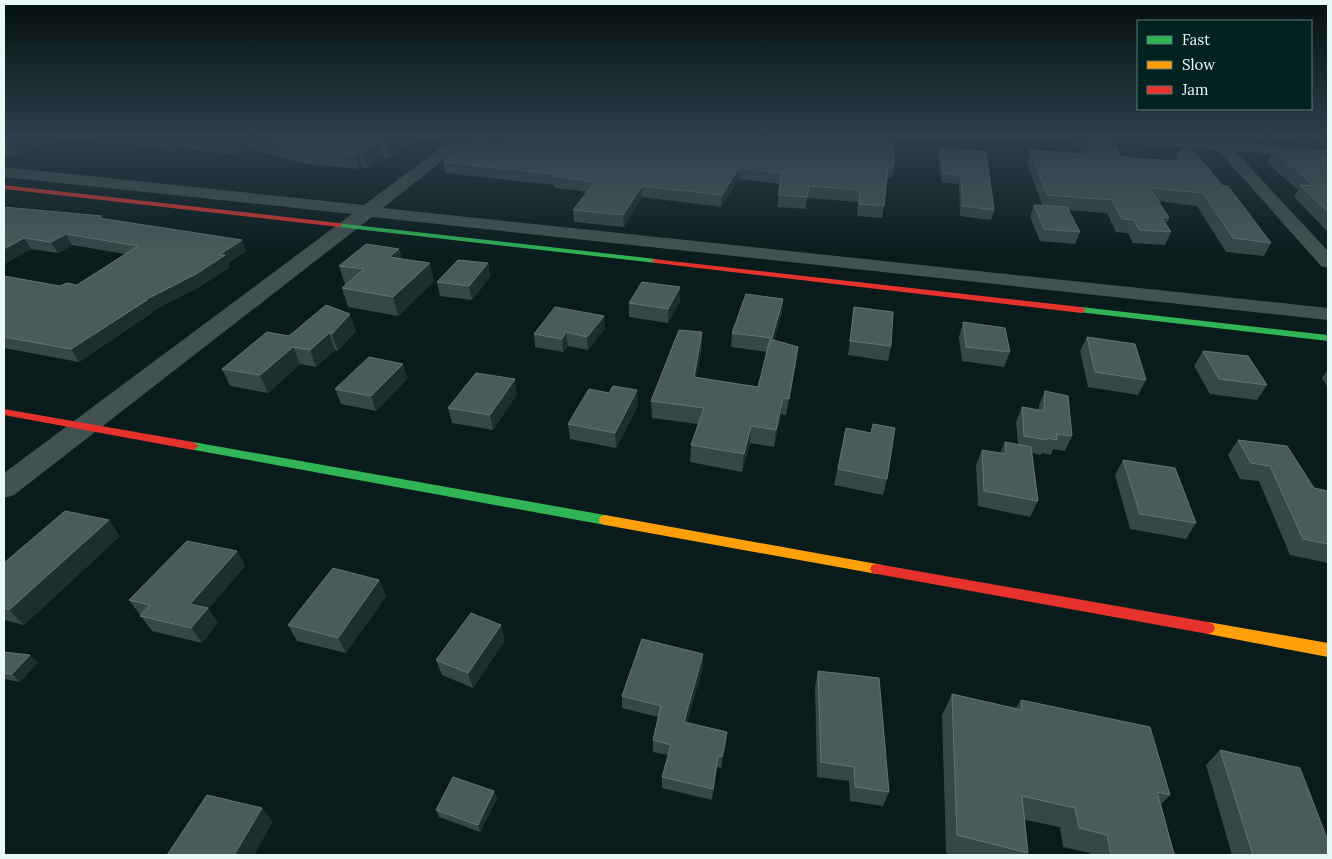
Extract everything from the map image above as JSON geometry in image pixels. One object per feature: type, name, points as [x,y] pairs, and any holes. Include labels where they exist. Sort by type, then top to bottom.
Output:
[{"type":"street","points":[[50,177],[1328,314]]},
{"type":"street","points":[[4,488],[414,177]]},
{"type":"street","points":[[1249,177],[1328,262]]},
{"type":"street","points":[[69,195],[95,182]]},
{"type":"street","points":[[4,187],[1328,338]]},
{"type":"street","points":[[637,260],[647,242]]},
{"type":"street","points":[[994,279],[998,301]]},
{"type":"street","points":[[4,412],[85,425],[1328,650]]},
{"type":"building","points":[[561,177],[733,177],[722,195],[642,186],[623,215],[573,210],[595,182]]},
{"type":"building","points":[[781,177],[887,177],[884,206],[859,204],[860,190],[809,186],[807,197],[778,195]]},
{"type":"building","points":[[961,177],[989,177],[994,210],[963,206]]},
{"type":"building","points":[[1040,177],[1215,177],[1223,186],[1228,186],[1271,243],[1233,238],[1203,193],[1150,188],[1169,218],[1161,217],[1171,232],[1139,230],[1134,220],[1122,219],[1112,200],[1047,195]]},
{"type":"building","points":[[1304,177],[1328,177],[1328,212],[1300,185],[1315,186]]},
{"type":"building","points":[[1034,205],[1067,207],[1080,232],[1044,229]]},
{"type":"building","points":[[4,207],[102,216],[99,218],[242,240],[219,255],[225,255],[196,274],[145,300],[147,300],[71,349],[4,337],[4,276],[60,286],[67,283],[77,285],[138,246],[66,234],[51,242],[24,238],[4,249]]},
{"type":"building","points":[[366,244],[399,249],[389,257],[430,263],[393,297],[342,288],[364,269],[339,266]]},
{"type":"building","points":[[458,260],[488,263],[469,286],[437,282]]},
{"type":"building","points":[[642,282],[680,287],[668,309],[629,303]]},
{"type":"building","points":[[746,294],[783,299],[772,338],[732,333]]},
{"type":"building","points":[[326,305],[350,314],[332,334],[329,333],[310,350],[293,347],[260,375],[222,369],[267,332],[289,336]]},
{"type":"building","points":[[555,307],[604,316],[587,337],[566,332],[562,339],[534,334]]},
{"type":"building","points":[[854,307],[893,312],[891,346],[850,341]]},
{"type":"building","points":[[963,322],[1005,328],[1010,352],[966,347]]},
{"type":"building","points":[[679,330],[702,332],[694,377],[758,387],[770,339],[798,347],[789,399],[783,398],[776,430],[751,426],[744,454],[691,445],[704,408],[651,401]]},
{"type":"building","points":[[1087,337],[1135,344],[1146,380],[1095,372]]},
{"type":"building","points":[[1203,351],[1248,356],[1267,385],[1219,379]]},
{"type":"building","points":[[369,357],[403,364],[371,396],[335,389]]},
{"type":"building","points":[[476,373],[515,379],[490,415],[448,408]]},
{"type":"building","points":[[613,386],[637,390],[615,433],[568,424],[589,389],[609,393]]},
{"type":"building","points":[[1045,391],[1068,396],[1072,436],[1056,434],[1057,440],[1047,438],[1047,440],[1024,436],[1022,407],[1044,411]]},
{"type":"building","points":[[873,424],[895,428],[887,479],[838,469],[846,428],[871,433]]},
{"type":"building","points":[[1238,440],[1287,446],[1314,488],[1328,491],[1328,544],[1303,539],[1270,466],[1251,463]]},
{"type":"building","points":[[1005,442],[1031,447],[1038,501],[984,491],[982,450],[1006,454]]},
{"type":"building","points":[[1123,460],[1175,468],[1196,523],[1140,514]]},
{"type":"building","points":[[65,511],[109,520],[9,610],[4,608],[4,563]]},
{"type":"building","points":[[187,541],[237,551],[190,604],[208,608],[191,628],[140,616],[150,605],[129,600]]},
{"type":"building","points":[[333,568],[379,580],[338,638],[288,625]]},
{"type":"building","points":[[471,613],[501,625],[468,673],[436,660]]},
{"type":"building","points":[[642,639],[703,654],[684,722],[727,732],[722,757],[718,756],[713,789],[662,777],[671,745],[653,740],[661,706],[622,696]]},
{"type":"building","points":[[4,652],[30,655],[12,674],[4,673]]},
{"type":"building","points":[[818,671],[879,678],[889,792],[855,787],[854,767],[821,762]]},
{"type":"building","points":[[952,694],[1022,710],[1021,700],[1150,727],[1170,795],[1157,792],[1174,854],[1181,855],[1111,855],[1107,835],[1079,828],[1075,808],[1022,796],[1028,853],[957,835]]},
{"type":"building","points":[[1220,750],[1300,768],[1328,841],[1328,855],[1253,855]]},
{"type":"building","points":[[453,777],[494,791],[478,825],[436,810]]},
{"type":"building","points":[[207,795],[262,808],[234,855],[167,855]]},
{"type":"traffic: fast","points":[[339,225],[656,261]]},
{"type":"traffic: fast","points":[[1081,310],[1328,338]]},
{"type":"traffic: fast","points":[[193,446],[605,520]]},
{"type":"traffic: slow","points":[[605,520],[877,569]]},
{"type":"traffic: slow","points":[[1208,628],[1328,650]]},
{"type":"traffic: jam","points":[[4,187],[339,225]]},
{"type":"traffic: jam","points":[[656,261],[1081,310]]},
{"type":"traffic: jam","points":[[4,412],[193,446]]},
{"type":"traffic: jam","points":[[877,569],[1208,628]]}]
